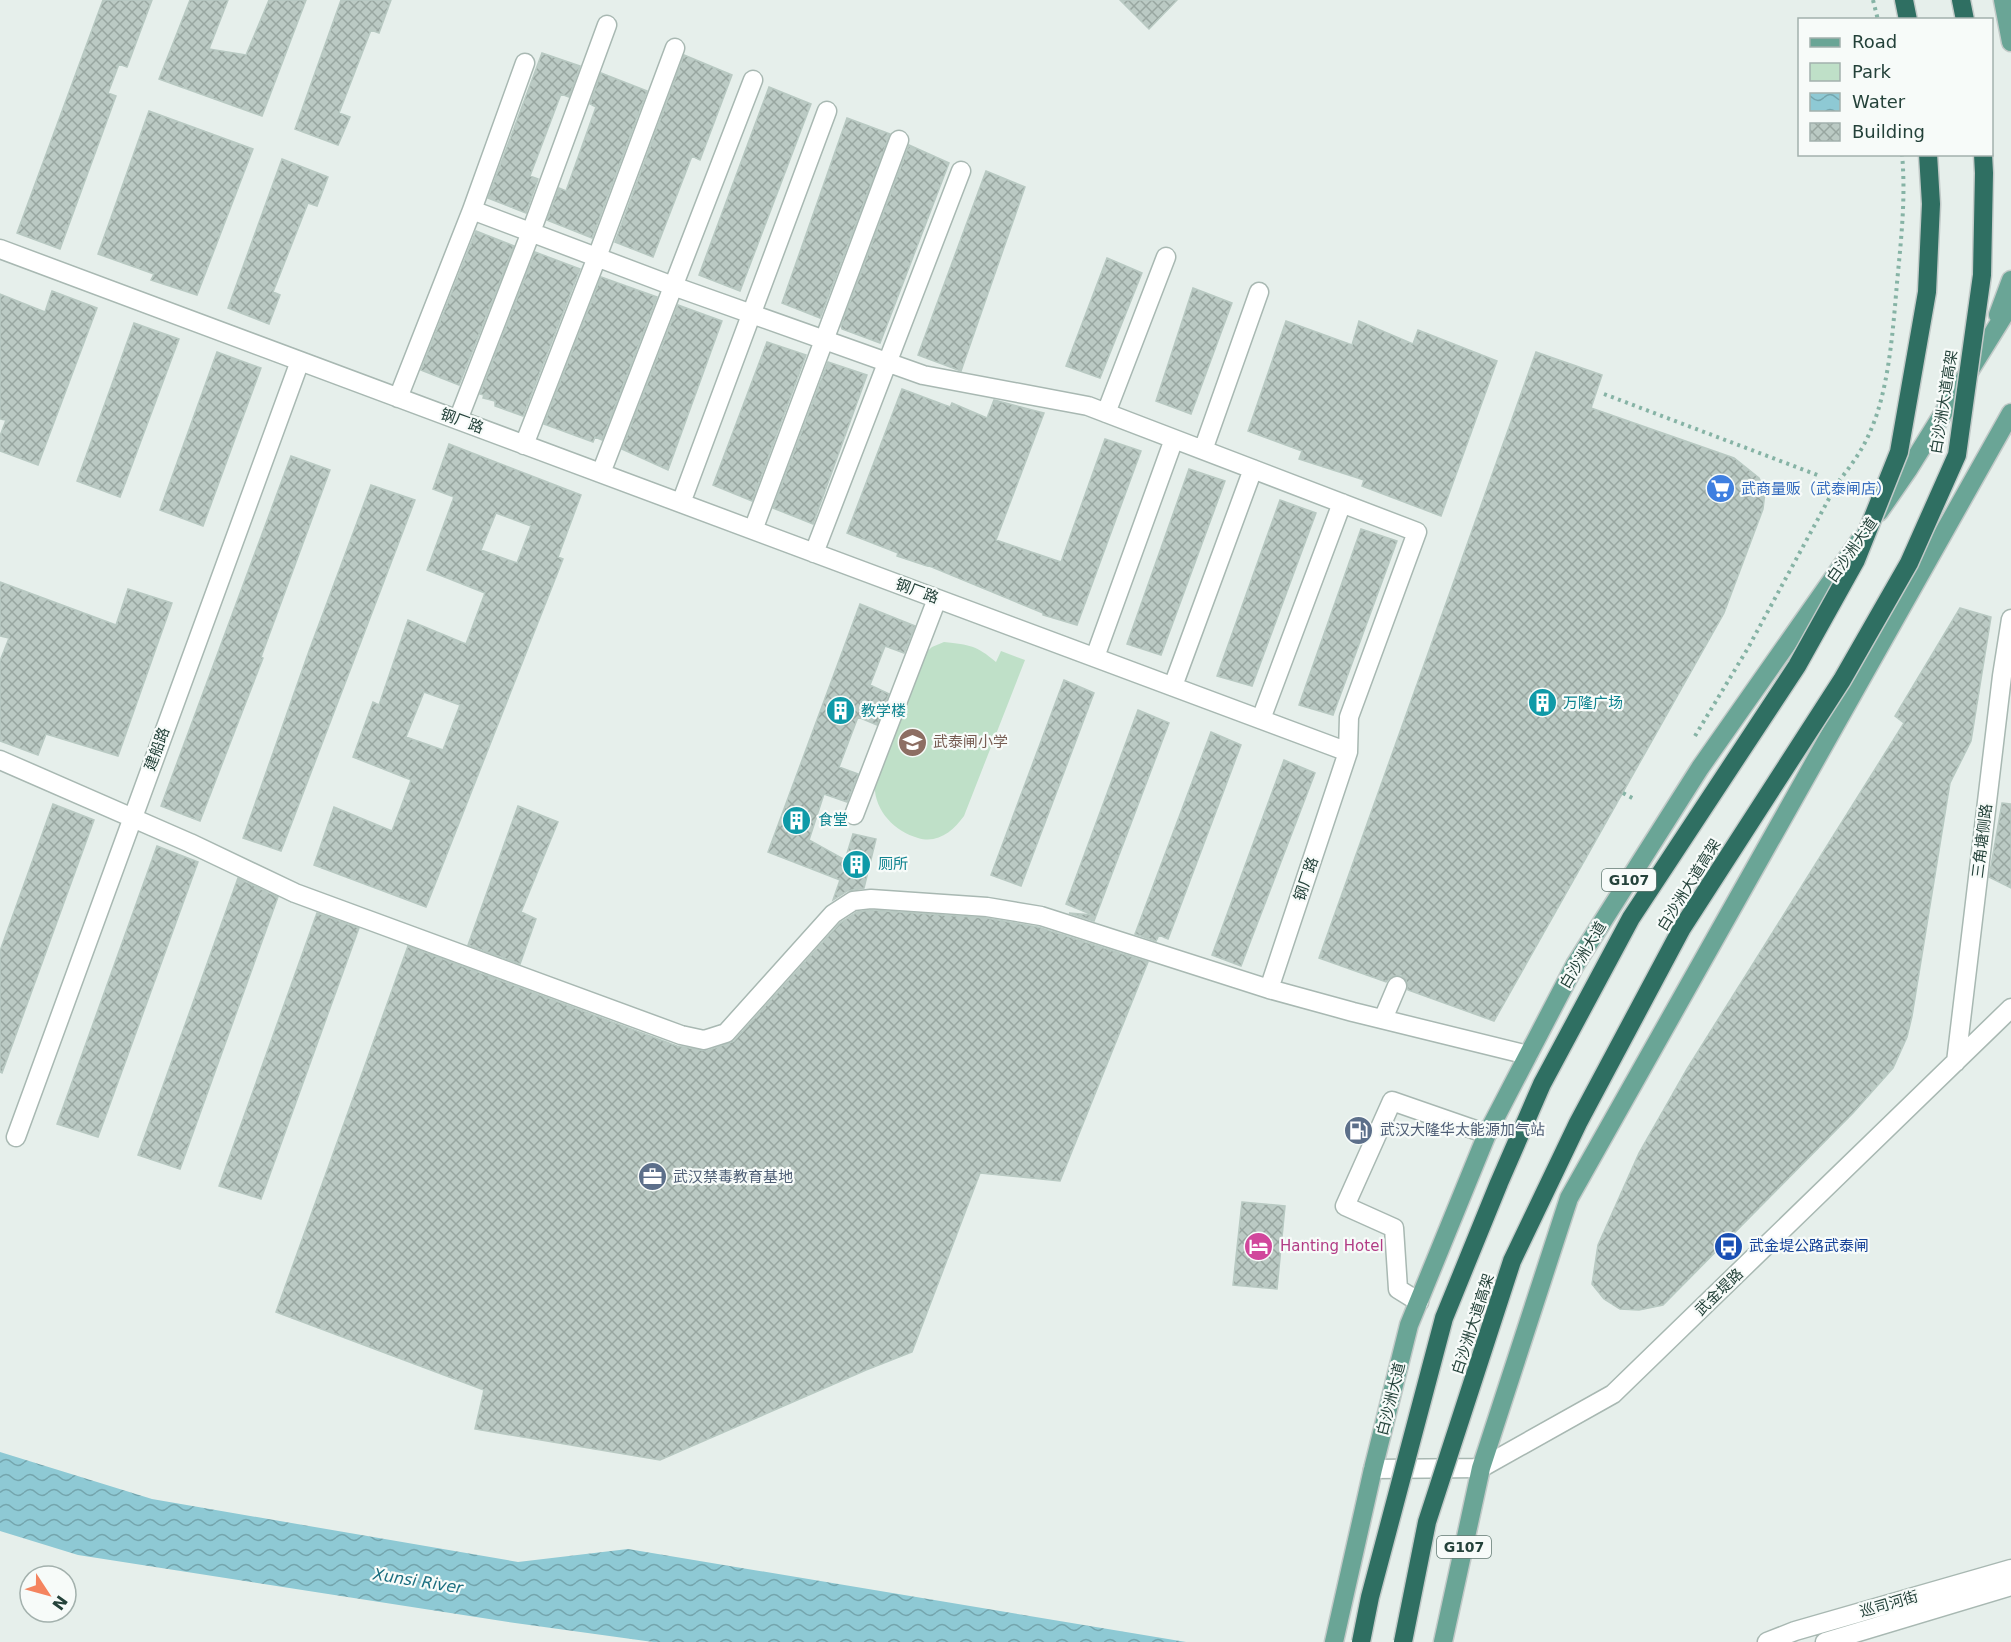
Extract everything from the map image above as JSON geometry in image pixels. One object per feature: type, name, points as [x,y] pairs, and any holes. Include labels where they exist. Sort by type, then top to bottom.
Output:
[{"type":"highway","points":[[1904,0],[1908,18]]},
{"type":"highway","points":[[1961,0],[1965,18]]},
{"type":"highway","name":"白沙洲大道高架","points":[[1361,1642],[1370,1597],[1444,1318],[1498,1183],[1538,1094],[1631,918],[1797,666],[1856,560],[1899,452],[1927,292],[1931,204],[1928,156]]},
{"type":"highway","name":"白沙洲大道高架","points":[[1403,1642],[1427,1522],[1517,1251],[1578,1123],[1682,928],[1842,680],[1909,563],[1956,455],[1982,275],[1983,156]]},
{"type":"main road","points":[[2003,0],[2011,42]]},
{"type":"main road","name":"白沙洲大道","points":[[1988,341],[2011,280]]},
{"type":"main road","name":"白沙洲大道","points":[[1336,1634],[1373,1469],[1409,1325],[1488,1134],[1528,1055],[1575,964],[1700,768],[1908,470],[2011,304]]},
{"type":"main road","name":"G107","points":[[1445,1634],[1481,1468],[1569,1198],[2011,413]]},
{"type":"street","points":[[458,420],[531,232],[607,25]]},
{"type":"street","points":[[524,445],[675,48]]},
{"type":"street","points":[[398,398],[472,210],[525,63]]},
{"type":"street","points":[[601,473],[753,80]]},
{"type":"street","points":[[681,503],[827,111]]},
{"type":"street","points":[[753,530],[899,140]]},
{"type":"street","points":[[814,553],[961,171]]},
{"type":"street","points":[[472,210],[673,286],[922,375],[1088,406],[1417,532],[1349,717],[1348,752]]},
{"type":"street","name":"钢厂路","points":[[0,249],[1348,752],[1269,989]]},
{"type":"street","points":[[1106,413],[1166,256]]},
{"type":"street","points":[[1203,450],[1259,292]]},
{"type":"street","name":"建船路","points":[[16,1137],[300,361]]},
{"type":"street","points":[[1095,657],[1174,439]]},
{"type":"street","points":[[1173,686],[1253,469]]},
{"type":"street","points":[[1261,719],[1342,503]]},
{"type":"street","points":[[854,815],[937,599]]},
{"type":"street","name":"三角塘侧路","points":[[1956,1062],[2002,676],[2011,619]]},
{"type":"street","points":[[0,760],[295,893],[681,1035],[704,1040],[726,1034],[833,914],[853,901],[871,899],[965,905],[1041,916],[1269,989],[1528,1055]]},
{"type":"street","points":[[1383,1019],[1396,986]]},
{"type":"street","name":"武金堤路","points":[[1481,1468],[1613,1394],[2011,1008]]},
{"type":"street","points":[[1419,1302],[1398,1289],[1394,1228],[1345,1206],[1392,1101],[1488,1134]]},
{"type":"street","points":[[1373,1469],[1481,1468]]},
{"type":"street","name":"巡司河街","points":[[1767,1642],[1795,1631],[2011,1569]]},
{"type":"street","name":"巡司河街","points":[[1825,1642],[2011,1586]]},
{"type":"path","points":[[1873,0],[1878,18]]},
{"type":"path","points":[[1694,739],[1748,648],[1828,498],[1855,460],[1871,432],[1882,394],[1894,318],[1904,200],[1902,156]]},
{"type":"path","points":[[1604,394],[1820,476]]},
{"type":"path","points":[[1762,487],[1789,484],[1798,489]]},
{"type":"path","points":[[1623,793],[1634,799]]},
{"type":"green space","points":[[944,642],[972,647],[996,662],[1001,651],[1025,660],[964,816],[944,835],[925,839],[908,835],[891,823],[879,807],[875,787],[876,776],[922,656],[932,647]]},
{"type":"water","name":"Xunsi River","points":[[0,1452],[152,1499],[518,1562],[628,1549],[1186,1642],[653,1642],[515,1623],[78,1555],[0,1531]]},
{"type":"building","points":[[103,0],[152,0],[127,67],[119,64],[108,93],[116,96],[60,249],[17,233]]},
{"type":"building","points":[[190,0],[228,0],[209,49],[246,55],[269,0],[306,0],[262,116],[159,79]]},
{"type":"building","points":[[341,0],[391,0],[379,33],[371,30],[339,113],[350,117],[338,145],[295,129]]},
{"type":"building","points":[[1120,0],[1177,0],[1149,29]]},
{"type":"building","points":[[542,53],[580,66],[569,97],[561,94],[530,176],[538,179],[526,213],[488,198]]},
{"type":"building","points":[[684,55],[732,75],[700,160],[692,156],[653,257],[615,242]]},
{"type":"building","points":[[601,73],[647,91],[592,238],[547,220],[559,188],[566,191],[596,107],[590,104]]},
{"type":"building","points":[[769,87],[811,104],[740,291],[699,275]]},
{"type":"building","points":[[149,111],[253,149],[197,295],[151,280],[154,274],[98,254]]},
{"type":"building","points":[[847,118],[890,134],[820,318],[782,303]]},
{"type":"building","points":[[909,145],[949,163],[880,343],[842,329],[841,326]]},
{"type":"building","points":[[282,159],[328,177],[317,206],[308,203],[273,292],[280,295],[269,324],[228,308]]},
{"type":"building","points":[[986,171],[1025,187],[961,371],[918,355]]},
{"type":"building","points":[[476,231],[514,246],[459,385],[421,370]]},
{"type":"building","points":[[535,252],[580,269],[523,416],[495,406],[495,401],[483,398],[484,395],[480,394]]},
{"type":"building","points":[[1107,258],[1142,273],[1100,378],[1066,366]]},
{"type":"building","points":[[601,277],[657,297],[602,440],[595,437],[593,442],[544,424]]},
{"type":"building","points":[[1193,288],[1232,303],[1191,414],[1156,401]]},
{"type":"building","points":[[52,291],[97,308],[38,465],[0,451],[0,436],[6,420],[0,419],[0,294],[45,312]]},
{"type":"building","points":[[678,305],[722,321],[668,470],[622,449]]},
{"type":"building","points":[[1286,321],[1352,345],[1359,321],[1413,344],[1418,330],[1497,361],[1441,516],[1362,486],[1364,480],[1299,459],[1302,451],[1248,431]]},
{"type":"building","points":[[134,323],[179,339],[120,497],[77,481]]},
{"type":"building","points":[[767,342],[806,355],[752,501],[713,485]]},
{"type":"building","points":[[217,352],[261,368],[203,526],[160,510]]},
{"type":"building","name":"万隆广场","points":[[1536,352],[1602,375],[1591,408],[1734,458],[1759,478],[1765,492],[1763,509],[1724,613],[1494,1021],[1408,990],[1406,980],[1401,975],[1391,977],[1386,982],[1319,958]]},
{"type":"building","points":[[828,362],[867,375],[813,524],[773,508]]},
{"type":"building","points":[[902,389],[950,407],[952,403],[987,418],[994,400],[1044,413],[996,540],[1061,562],[1105,439],[1141,451],[1077,625],[1043,615],[1043,613],[927,565],[897,556],[898,553],[847,533]]},
{"type":"building","points":[[449,444],[581,495],[558,557],[563,559],[426,907],[314,865],[334,807],[392,831],[411,780],[353,757],[373,702],[379,705],[408,620],[466,644],[485,593],[427,570],[454,497],[433,489]],"holes":[[[496,513],[531,526],[517,563],[481,550]],[[424,692],[460,705],[443,750],[406,737]]]},
{"type":"building","points":[[291,456],[330,470],[261,657],[263,658],[200,821],[161,806]]},
{"type":"building","points":[[1189,469],[1225,481],[1161,655],[1127,644]]},
{"type":"building","points":[[371,485],[415,500],[281,851],[243,838]]},
{"type":"building","points":[[1280,500],[1316,513],[1252,686],[1217,676]]},
{"type":"building","points":[[1361,529],[1397,541],[1333,715],[1299,705]]},
{"type":"building","points":[[0,582],[116,625],[128,589],[172,603],[118,756],[46,734],[38,755],[0,741],[0,661],[9,638],[0,636]]},
{"type":"building","points":[[860,604],[915,626],[904,653],[885,646],[870,685],[889,694],[877,725],[858,717],[839,767],[858,774],[847,802],[824,794],[809,840],[845,860],[853,834],[876,839],[864,888],[847,891],[833,900],[840,880],[768,852]]},
{"type":"building","points":[[1960,608],[1991,617],[1971,741],[1950,783],[1912,1016],[1907,1037],[1893,1068],[1853,1113],[1663,1305],[1639,1310],[1620,1309],[1604,1299],[1592,1284],[1598,1245],[1639,1153],[1687,1069],[1904,723],[1895,716]]},
{"type":"building","points":[[1064,680],[1094,693],[1021,886],[991,875]]},
{"type":"building","points":[[1138,710],[1169,723],[1094,921],[1069,913],[1093,915],[1066,904]]},
{"type":"building","points":[[1211,732],[1241,745],[1168,939],[1159,935],[1156,941],[1135,934]]},
{"type":"building","points":[[1284,760],[1315,773],[1241,966],[1212,955]]},
{"type":"building","points":[[2002,803],[2011,804],[2011,888],[1989,877]]},
{"type":"building","points":[[53,804],[94,820],[2,1073],[0,1072],[0,951]]},
{"type":"building","points":[[518,806],[558,822],[521,912],[536,919],[520,964],[468,945]]},
{"type":"building","points":[[157,846],[198,862],[98,1137],[57,1124]]},
{"type":"building","points":[[238,878],[278,897],[180,1169],[138,1155]]},
{"type":"building","name":"武汉禁毒教育基地","points":[[871,910],[986,918],[1038,927],[1148,962],[1060,1181],[980,1173],[912,1352],[660,1460],[475,1429],[484,1390],[276,1312],[408,946],[677,1046],[707,1051],[734,1041],[840,923],[857,912]]},
{"type":"building","points":[[317,913],[359,928],[261,1199],[219,1186]]},
{"type":"building","name":"Hanting Hotel","points":[[1242,1202],[1285,1206],[1277,1289],[1233,1285]]},
{"type":"place","name":"武商量贩（武泰闸店）","points":[[1720,489]]},
{"type":"place","name":"万隆广场","points":[[1542,703]]},
{"type":"place","name":"教学楼","points":[[840,711]]},
{"type":"place","name":"武泰闸小学","points":[[912,742]]},
{"type":"place","name":"食堂","points":[[797,820]]},
{"type":"place","name":"厕所","points":[[857,864]]},
{"type":"place","name":"武汉大隆华太能源加气站","points":[[1359,1130]]},
{"type":"place","name":"武汉禁毒教育基地","points":[[652,1177]]},
{"type":"place","name":"Hanting Hotel","points":[[1259,1246]]},
{"type":"place","name":"武金堤公路武泰闸","points":[[1728,1246]]}]
